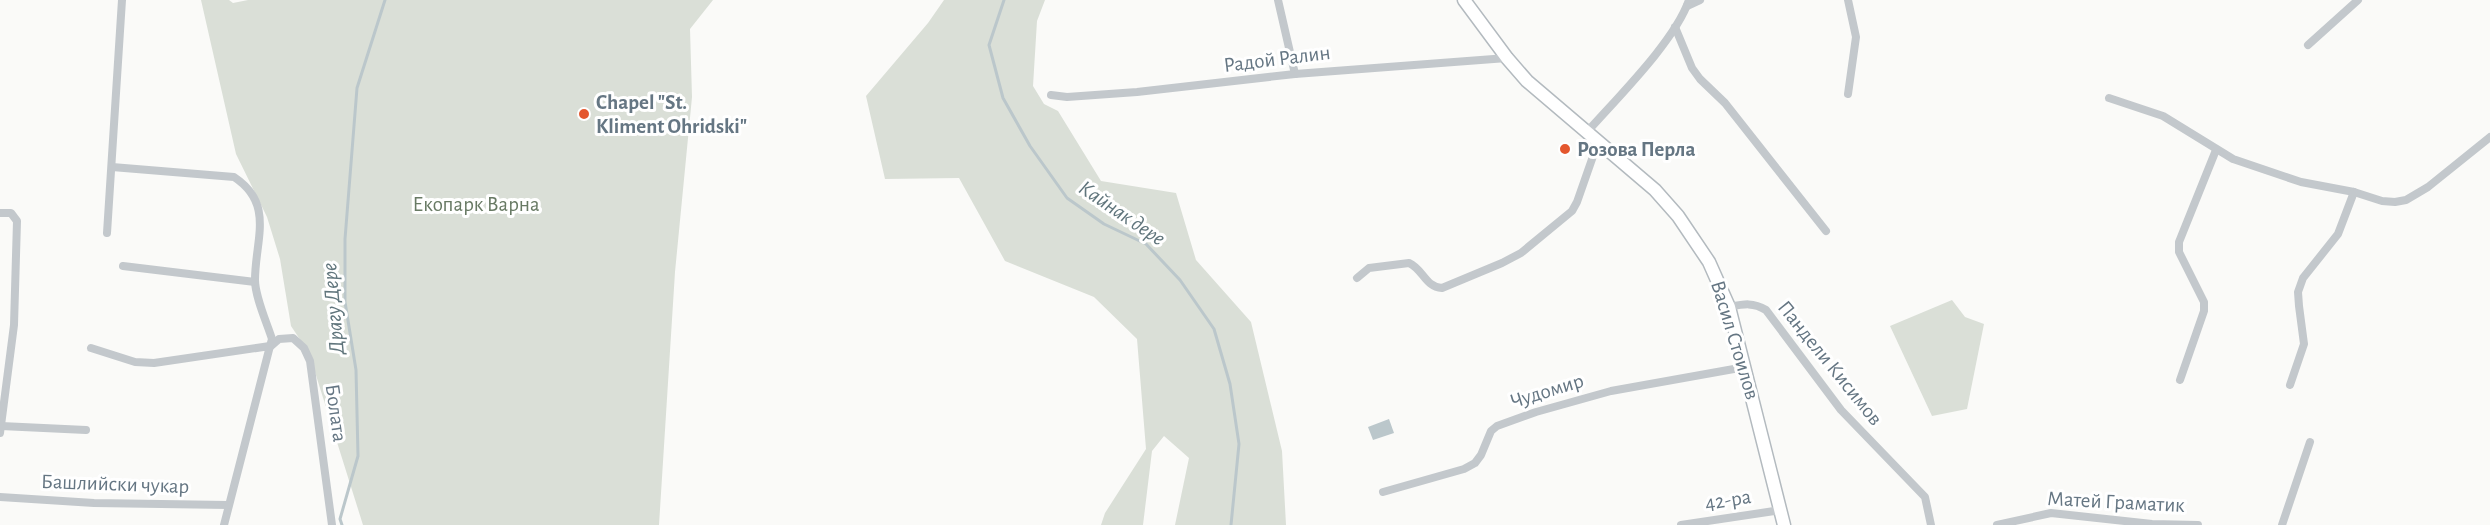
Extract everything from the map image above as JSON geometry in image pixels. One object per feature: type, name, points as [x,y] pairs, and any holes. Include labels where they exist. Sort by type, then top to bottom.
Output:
[{"type":"street","points":[[107,233],[122,0]]},
{"type":"street","points":[[1278,0],[1295,74]]},
{"type":"street","name":"Васил Стоилов","points":[[1464,0],[1527,81],[1655,190],[1678,216],[1709,262],[1729,306],[1784,525]]},
{"type":"street","points":[[1587,132],[1642,70],[1675,27],[1688,3],[1700,0]]},
{"type":"street","points":[[1848,0],[1856,37],[1848,94]]},
{"type":"street","points":[[2308,45],[2358,0]]},
{"type":"street","points":[[1675,27],[1692,68],[1700,79],[1725,103],[1826,231]]},
{"type":"street","name":"Радой Ралин","points":[[1051,95],[1067,97],[1137,92],[1295,74],[1507,58]]},
{"type":"street","points":[[2109,98],[2163,116],[2233,159],[2301,182],[2354,192],[2382,201],[2406,200],[2428,187],[2490,137]]},
{"type":"street","points":[[1357,278],[1369,268],[1409,263],[1414,265],[1427,282],[1435,288],[1442,288],[1521,253],[1572,211],[1598,142]]},
{"type":"street","points":[[2180,380],[2204,311],[2204,302],[2179,252],[2179,242],[2216,150]]},
{"type":"street","points":[[112,168],[234,177],[246,185],[256,201],[261,219],[255,282],[272,339],[224,525]]},
{"type":"street","points":[[2290,385],[2304,344],[2298,292],[2303,278],[2338,234],[2354,192]]},
{"type":"street","points":[[0,213],[11,213],[16,216],[17,221],[14,325],[0,430],[86,430]]},
{"type":"street","points":[[123,266],[255,282]]},
{"type":"street","name":"Пандели Кисимов","points":[[1729,306],[1757,304],[1766,310],[1841,411],[1925,497],[1931,525]]},
{"type":"street","name":"Болата","points":[[270,346],[279,339],[294,338],[304,348],[310,361],[332,525]]},
{"type":"street","points":[[91,348],[135,362],[154,363],[270,346]]},
{"type":"street","name":"Чудомир","points":[[1383,492],[1464,469],[1475,463],[1491,431],[1497,426],[1536,412],[1611,391],[1745,367]]},
{"type":"street","points":[[2282,525],[2310,441]]},
{"type":"street","name":"Башлийски чукар","points":[[0,497],[94,503],[228,505]]},
{"type":"street","name":"42-ра","points":[[1681,525],[1781,510]]},
{"type":"street","name":"Матей Граматик","points":[[1997,525],[2051,513],[2152,524],[2198,525]]},
{"type":"green space","name":"Екопарк Варна","points":[[201,0],[229,0],[233,3],[248,0],[713,0],[690,29],[692,97],[675,272],[659,525],[363,525],[309,353],[291,326],[280,259],[267,217],[236,154]]},
{"type":"green space","points":[[944,0],[1045,0],[1037,21],[1033,86],[1044,104],[1058,111],[1101,181],[1176,193],[1196,260],[1251,322],[1282,451],[1286,525],[1175,525],[1189,458],[1164,436],[1152,451],[1143,525],[1101,525],[1105,513],[1146,449],[1137,339],[1094,297],[1005,261],[959,178],[885,179],[866,96],[928,23]]},
{"type":"green space","points":[[1952,300],[1965,317],[1984,324],[1967,409],[1932,416],[1890,326]]},
{"type":"shaded area","points":[[1389,419],[1394,433],[1373,440],[1368,427]]},
{"type":"waterway","name":"Драгу Дере","points":[[342,525],[340,519],[358,456],[356,370],[345,302],[345,239],[357,88],[385,0]]},
{"type":"waterway","name":"Кайнак дере","points":[[1004,0],[989,45],[1003,98],[1030,146],[1067,198],[1104,224],[1146,244],[1180,280],[1214,329],[1230,384],[1239,444],[1231,525]]},
{"type":"place","name":"Chapel \"St. Kliment Ohridski\"","points":[[584,114]]},
{"type":"place","name":"Розова Перла","points":[[1565,149]]}]
